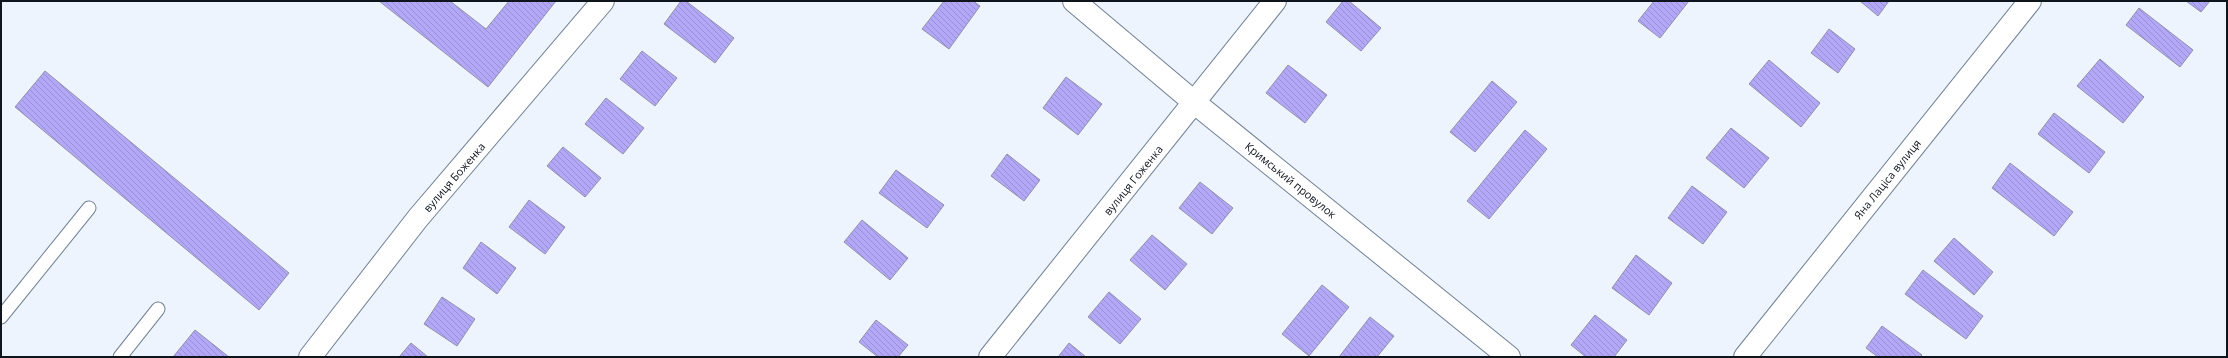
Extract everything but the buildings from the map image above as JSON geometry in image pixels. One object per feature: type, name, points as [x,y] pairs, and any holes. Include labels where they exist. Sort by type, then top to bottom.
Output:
[{"type":"street","name":"вулиця Боженка","points":[[310,357],[418,218],[603,1]]},
{"type":"street","name":"Кримський провулок","points":[[1074,1],[1195,103],[1509,357]]},
{"type":"street","name":"вулиця Гоженка","points":[[990,357],[1195,103],[1275,1]]},
{"type":"street","name":"Яна Лаціса вулиця","points":[[1745,357],[2030,1]]},
{"type":"lane","points":[[1,317],[89,208]]},
{"type":"lane","points":[[120,357],[158,310]]}]
